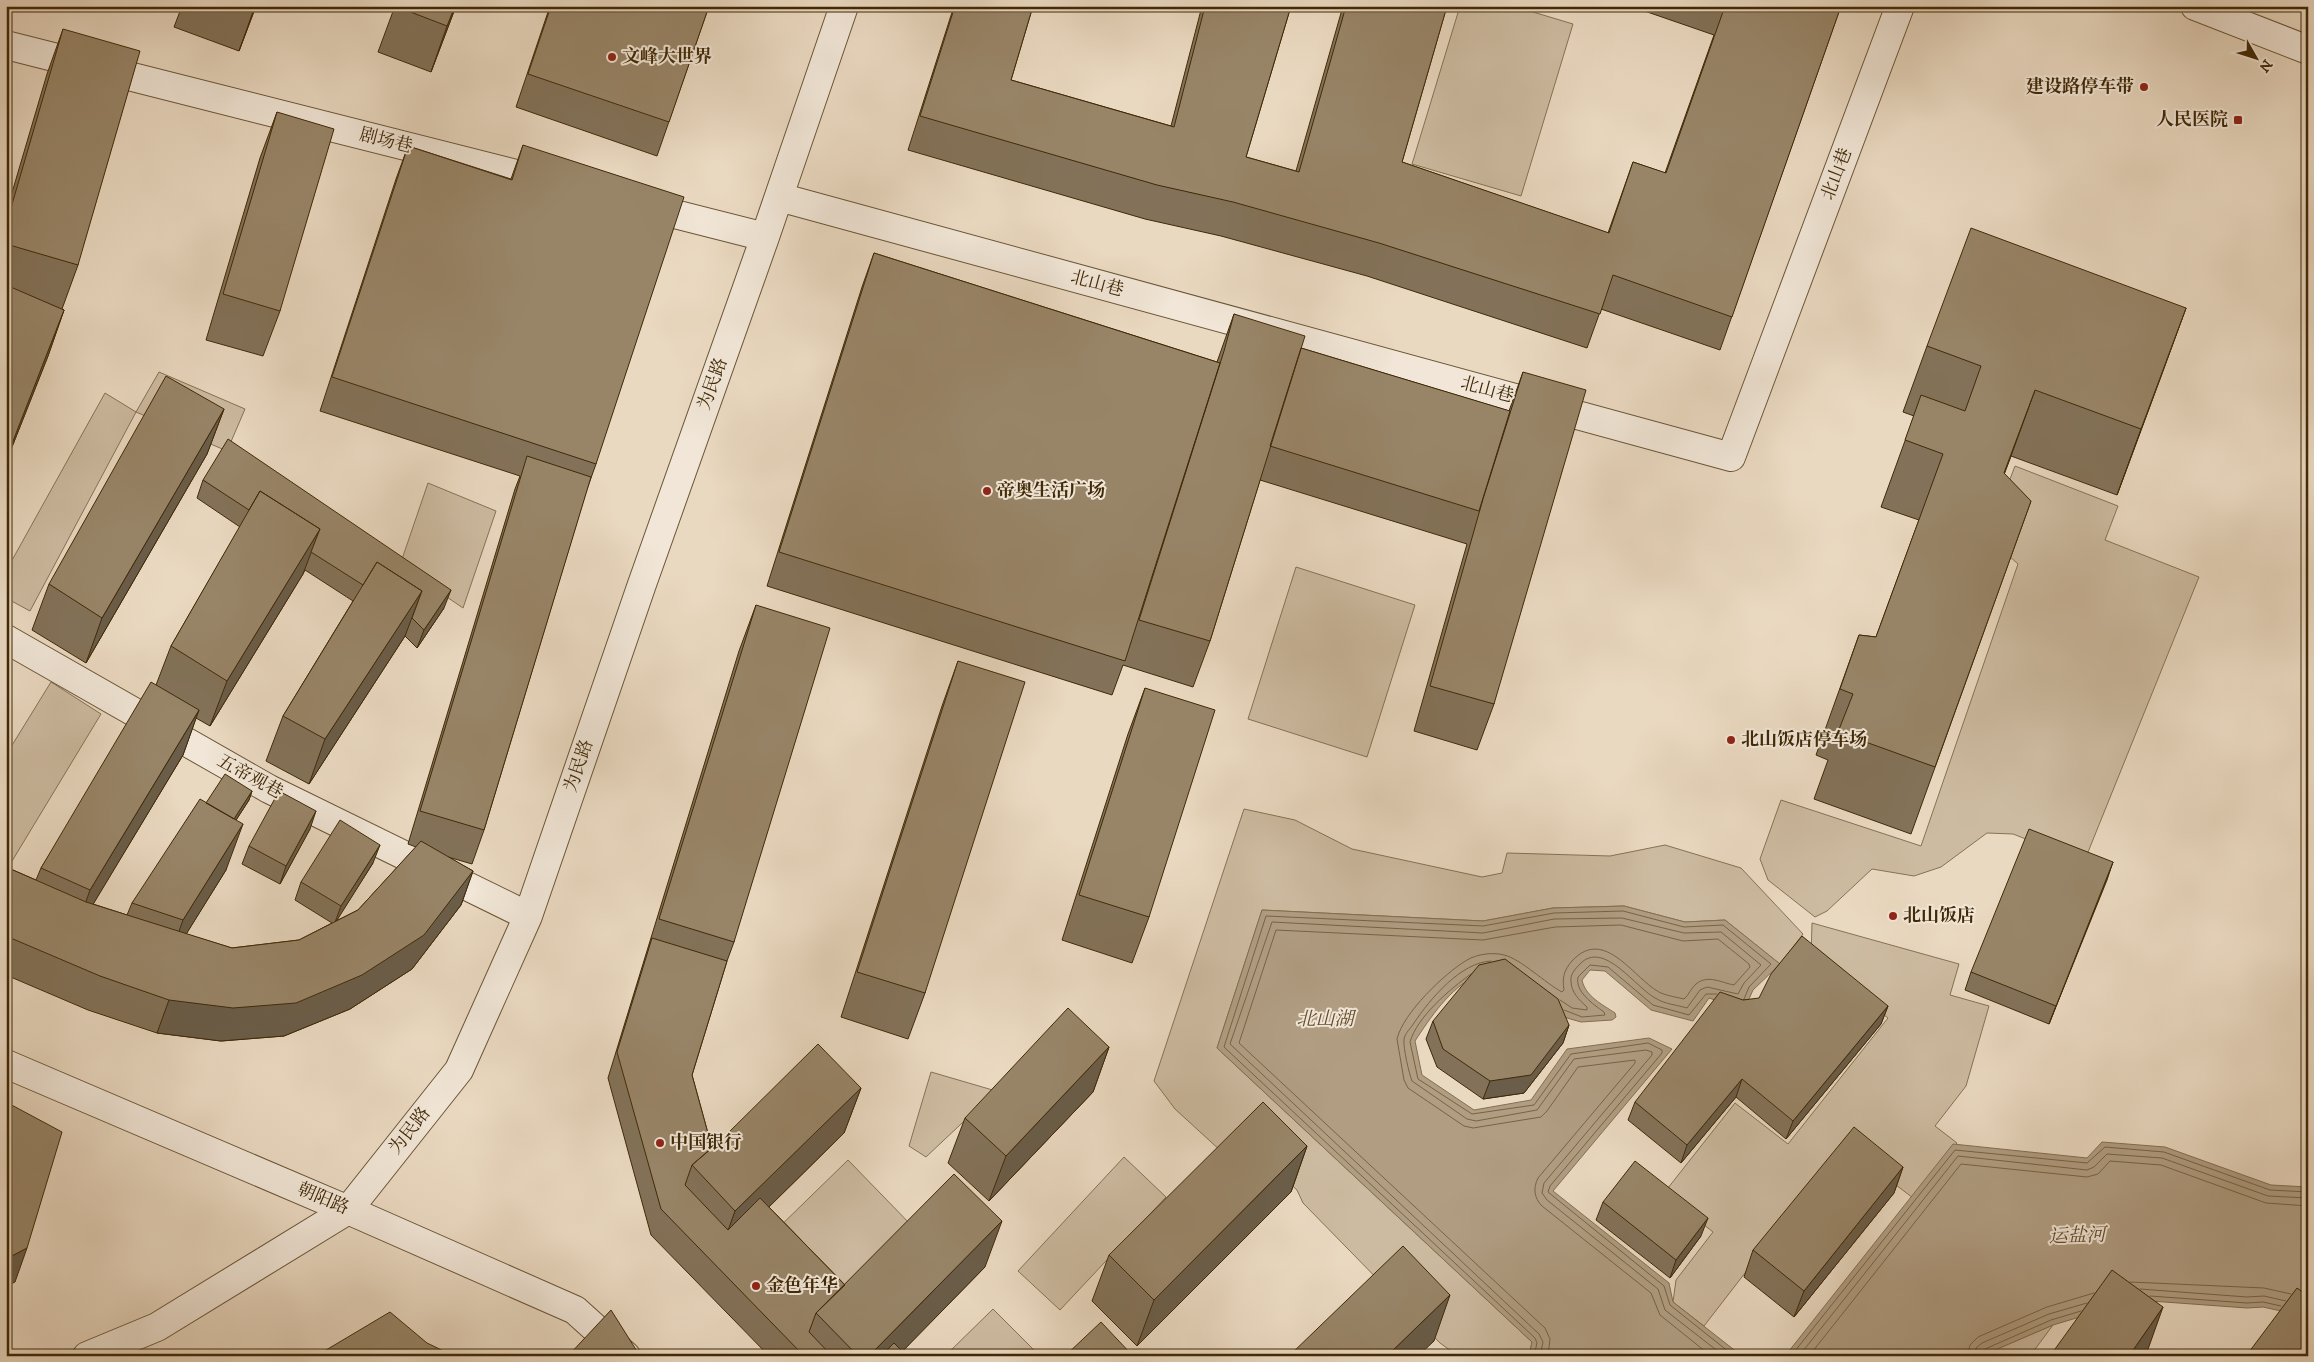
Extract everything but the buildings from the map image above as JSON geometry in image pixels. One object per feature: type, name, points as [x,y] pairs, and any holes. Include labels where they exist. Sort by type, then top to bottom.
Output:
[{"type":"street","name":"为民路","points":[[87,1356],[157,1328],[348,1210],[458,1070],[528,916],[844,6]]},
{"type":"street","name":"北山巷","points":[[779,197],[1731,457],[1900,6]]},
{"type":"street","points":[[2196,6],[2308,50]]},
{"type":"street","name":"剧场巷","points":[[8,53],[568,187]]},
{"type":"street","points":[[615,199],[765,237]]},
{"type":"street","name":"五帝观巷","points":[[6,639],[269,789],[528,916]]},
{"type":"street","name":"朝阳路","points":[[6,1064],[348,1210],[575,1310],[626,1356]]},
{"type":"shaded area","points":[[1460,6],[1513,6],[1573,24],[1521,196],[1412,164]]},
{"type":"shaded area","points":[[159,372],[245,409],[227,451],[136,412]]},
{"type":"shaded area","points":[[105,393],[136,412],[30,611],[6,598],[6,571]]},
{"type":"shaded area","points":[[2015,466],[2118,506],[2105,540],[2199,577],[2084,862],[2013,834],[1987,833],[1941,867],[1914,876],[1872,869],[1827,911],[1815,917],[1768,880],[1760,859],[1781,800],[1921,846],[2018,564],[1988,537]]},
{"type":"shaded area","points":[[428,483],[496,511],[463,608],[400,565]]},
{"type":"shaded area","points":[[1296,567],[1415,605],[1367,757],[1248,719]]},
{"type":"shaded area","points":[[51,682],[101,714],[6,871],[6,755]]},
{"type":"shaded area","points":[[1244,809],[1295,820],[1352,849],[1482,877],[1502,873],[1507,853],[1610,856],[1665,845],[1741,868],[1803,934],[1780,964],[1725,920],[1685,922],[1624,906],[1553,908],[1483,921],[1262,910],[1217,1048],[1532,1342],[1529,1356],[1458,1356],[1440,1343],[1303,1203],[1297,1190],[1240,1138],[1222,1152],[1175,1109],[1154,1081]]},
{"type":"shaded area","points":[[1812,923],[1959,964],[1950,995],[1989,1006],[1966,1086],[1935,1126],[1957,1143],[1913,1198],[1844,1145],[1704,1326],[1673,1302],[1676,1280],[1713,1232],[1664,1193],[1735,1103],[1788,1144],[1888,1018],[1811,959]]},
{"type":"shaded area","points":[[931,1072],[996,1091],[926,1157],[909,1146]]},
{"type":"shaded area","points":[[1124,1157],[1166,1197],[1060,1310],[1018,1271]]},
{"type":"shaded area","points":[[848,1160],[914,1228],[836,1304],[770,1236]]},
{"type":"shaded area","points":[[993,1309],[1034,1350],[1028,1356],[945,1356]]},
{"type":"shaded area","points":[[2053,1325],[2030,1356],[1981,1356]]},
{"type":"water","name":"北山湖","points":[[1624,906],[1685,922],[1725,920],[1780,964],[1753,990],[1744,1010],[1709,998],[1693,1021],[1651,1010],[1605,971],[1590,970],[1582,980],[1587,991],[1615,1013],[1616,1017],[1612,1020],[1581,1022],[1567,1018],[1499,973],[1479,975],[1467,981],[1449,996],[1434,1013],[1415,1041],[1422,1075],[1474,1110],[1531,1100],[1567,1049],[1649,1038],[1672,1049],[1553,1191],[1669,1283],[1673,1302],[1742,1356],[1529,1356],[1532,1342],[1217,1048],[1262,910],[1483,921],[1553,908]]},
{"type":"water","name":"运盐河","points":[[2102,1142],[2165,1147],[2271,1185],[2308,1187],[2308,1317],[2263,1307],[2247,1308],[2137,1300],[2053,1325],[1981,1356],[1785,1356],[1953,1144],[2087,1158]]},
{"type":"place","name":"文峰大世界","points":[[612,57]]},
{"type":"place","name":"建设路停车带","points":[[2144,87]]},
{"type":"place","name":"人民医院","points":[[2238,120]]},
{"type":"place","name":"帝奥生活广场","points":[[987,491]]},
{"type":"place","name":"北山饭店停车场","points":[[1731,740]]},
{"type":"place","name":"北山饭店","points":[[1893,916]]},
{"type":"place","name":"中国银行","points":[[660,1143]]},
{"type":"place","name":"金色年华","points":[[756,1286]]}]
